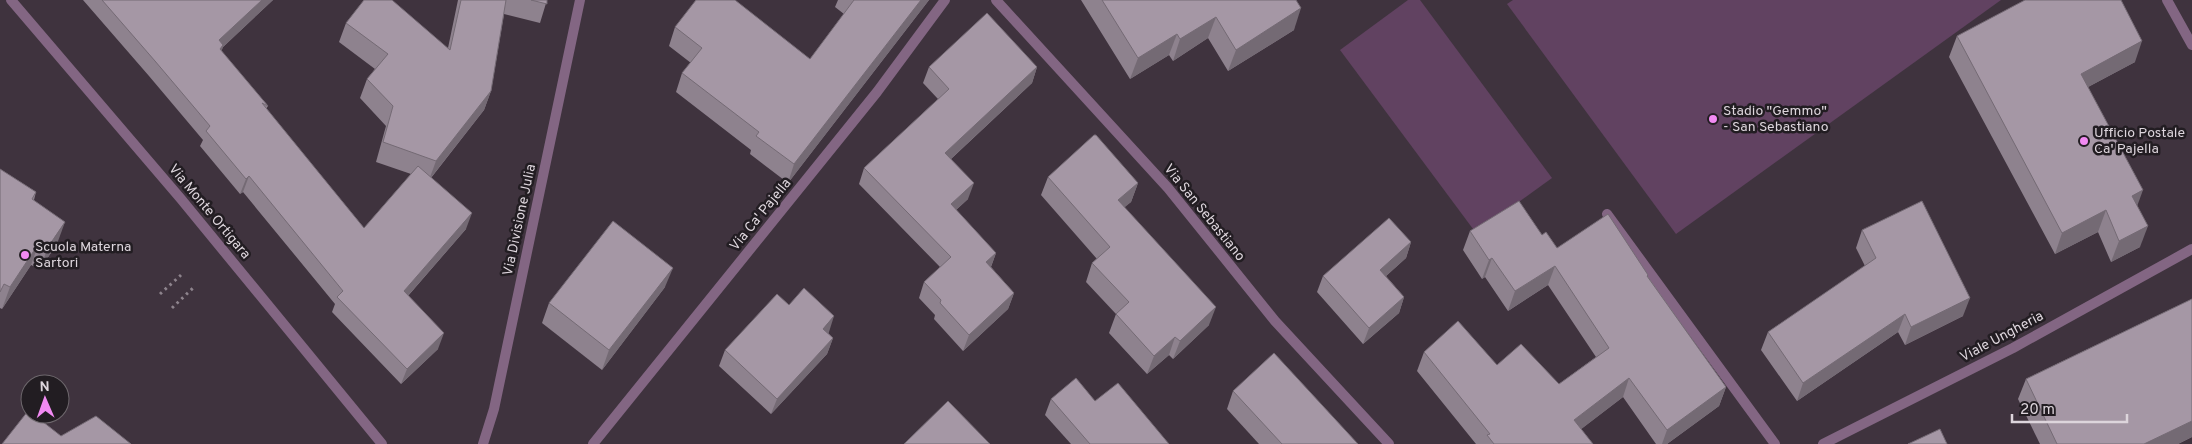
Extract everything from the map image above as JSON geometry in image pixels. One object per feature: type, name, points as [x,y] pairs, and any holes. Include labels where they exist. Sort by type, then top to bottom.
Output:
[{"type":"street","name":"Via Monte Ortigara","points":[[11,0],[181,199],[382,444]]},
{"type":"street","name":"Via Divisione Julia","points":[[483,444],[494,409],[580,0]]},
{"type":"street","name":"Via Ca' Pajella","points":[[593,444],[877,92],[945,0]]},
{"type":"street","name":"Via San Sebastiano","points":[[996,0],[1168,188],[1275,321],[1389,444]]},
{"type":"street","points":[[2167,0],[2192,45]]},
{"type":"street","points":[[1607,214],[1775,444]]},
{"type":"street","name":"Viale Ungheria","points":[[1823,444],[2014,348],[2192,249]]},
{"type":"path","points":[[160,294],[182,275]]},
{"type":"path","points":[[172,308],[194,287]]},
{"type":"shaded area","points":[[1408,0],[1420,0],[1552,178],[1476,233],[1340,50]]},
{"type":"shaded area","name":"Stadio \"Gemmo\" - San Sebastiano","points":[[1513,0],[2001,0],[1676,234],[1507,4]]},
{"type":"building","points":[[102,0],[262,0],[219,40],[223,45],[220,49],[268,106],[262,103],[364,228],[418,166],[472,213],[404,291],[444,333],[407,369],[337,297],[343,291],[249,176],[246,179],[206,131],[210,126]]},
{"type":"building","points":[[364,0],[392,0],[450,50],[461,0],[506,0],[491,91],[436,161],[383,142],[393,106],[367,79],[388,54],[346,23]]},
{"type":"building","points":[[531,0],[547,0],[547,4]]},
{"type":"building","points":[[696,0],[735,0],[810,59],[854,0],[921,0],[794,164],[756,136],[759,132],[682,73],[702,48],[675,27]]},
{"type":"building","points":[[1102,0],[1296,0],[1301,8],[1236,50],[1216,17],[1180,39],[1177,34],[1138,58]]},
{"type":"building","points":[[2025,0],[2121,0],[2142,41],[2081,74],[2143,190],[2132,196],[2148,226],[2119,241],[2106,210],[2062,233],[1957,36]]},
{"type":"building","points":[[987,13],[1037,67],[945,153],[974,183],[951,204],[996,253],[986,262],[1014,293],[969,335],[924,282],[951,257],[864,168],[949,89],[929,67]]},
{"type":"building","points":[[1094,135],[1138,183],[1118,200],[1216,307],[1180,341],[1175,337],[1154,356],[1116,314],[1129,302],[1092,263],[1110,247],[1048,177]]},
{"type":"building","points":[[0,169],[36,192],[32,199],[65,222],[48,247],[39,243],[10,287],[4,284],[0,292]]},
{"type":"building","points":[[1519,201],[1542,235],[1546,232],[1557,248],[1608,214],[1647,276],[1726,387],[1667,430],[1629,378],[1574,420],[1593,444],[1494,444],[1487,435],[1490,434],[1424,352],[1458,321],[1497,365],[1521,344],[1559,384],[1609,348],[1555,266],[1515,291],[1492,258],[1489,260],[1470,231]]},
{"type":"building","points":[[1922,201],[1970,298],[1911,327],[1905,314],[1803,383],[1768,332],[1876,258],[1862,230]]},
{"type":"building","points":[[1389,218],[1411,242],[1380,270],[1404,297],[1369,328],[1323,276]]},
{"type":"building","points":[[613,221],[673,268],[609,350],[549,303]]},
{"type":"building","points":[[804,288],[834,316],[823,329],[833,338],[777,399],[725,350],[777,294],[789,305]]},
{"type":"building","points":[[2192,299],[2192,421],[2144,444],[2057,444],[2026,379]]},
{"type":"building","points":[[1274,353],[1358,444],[1282,444],[1233,391]]},
{"type":"building","points":[[1076,378],[1095,401],[1118,383],[1169,444],[1090,444],[1051,399]]},
{"type":"building","points":[[948,401],[990,444],[904,444]]},
{"type":"building","points":[[96,416],[131,444],[2,444],[20,421],[20,424],[46,424],[61,436]]},
{"type":"building","points":[[1940,429],[1947,444],[1908,444]]},
{"type":"place","name":"Stadio \"Gemmo\" - San Sebastiano","points":[[1713,119]]},
{"type":"place","name":"Ufficio Postale Ca' Pajella","points":[[2084,141]]},
{"type":"place","name":"Scuola Materna Sartori","points":[[25,255]]}]
